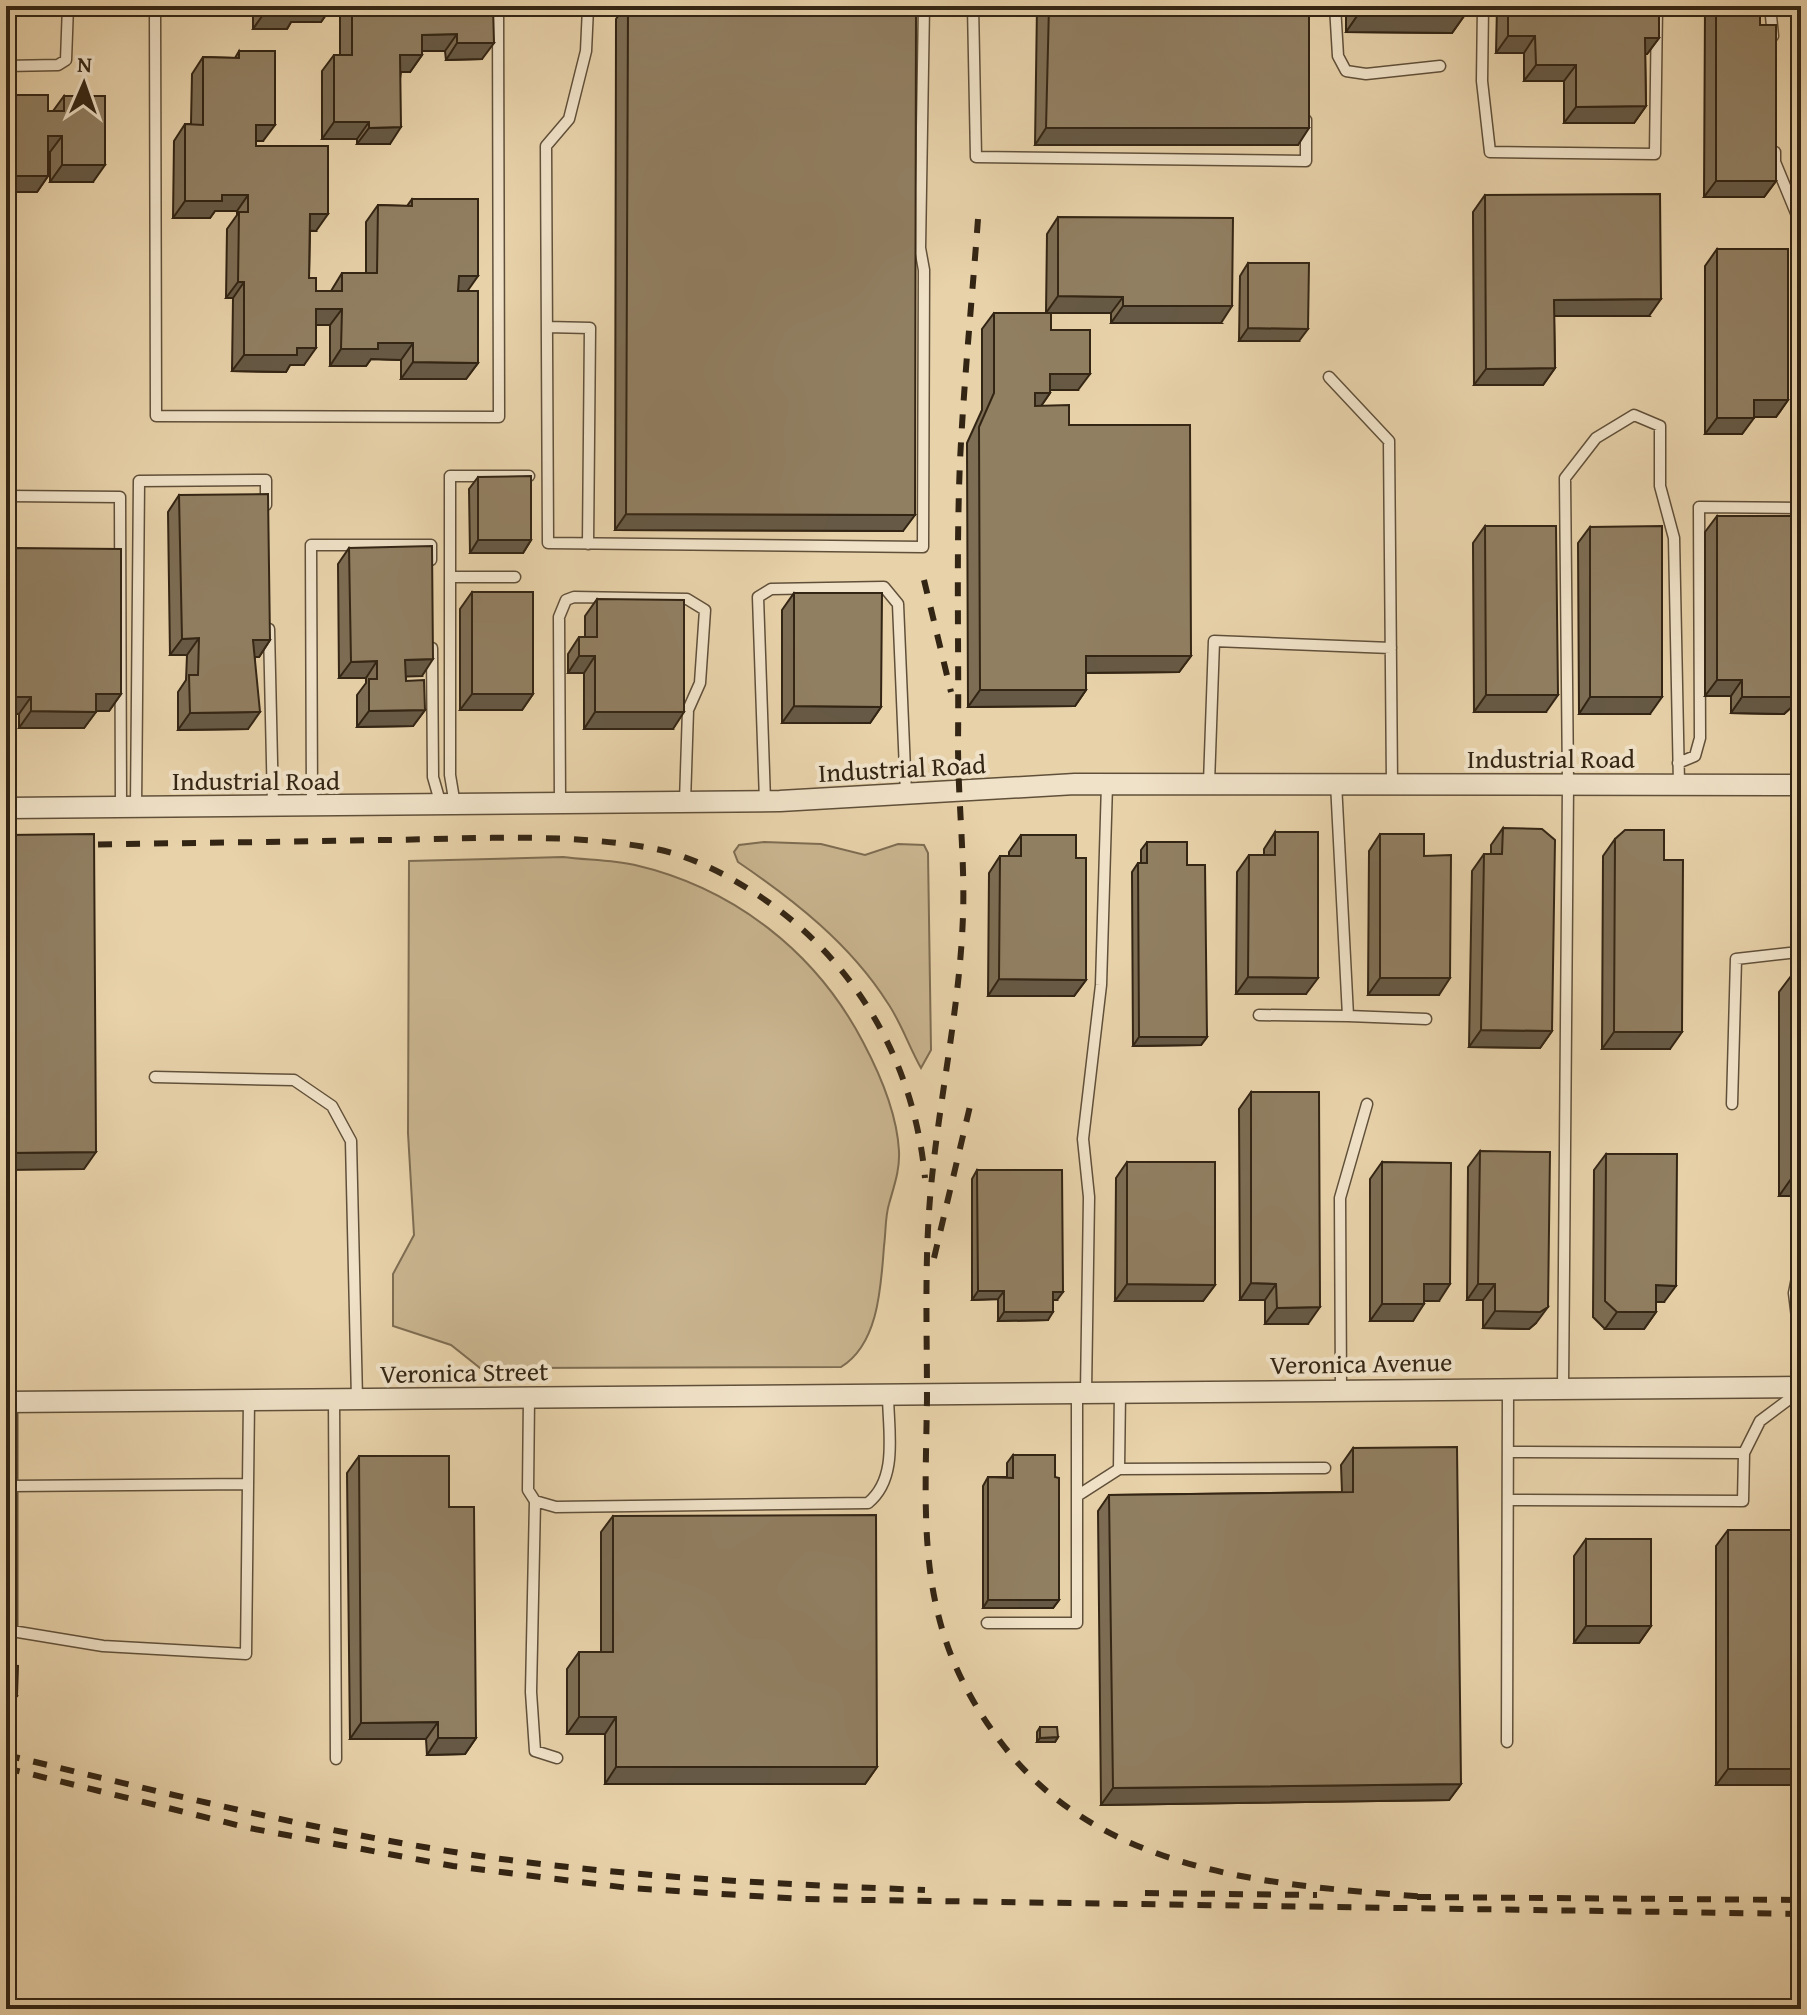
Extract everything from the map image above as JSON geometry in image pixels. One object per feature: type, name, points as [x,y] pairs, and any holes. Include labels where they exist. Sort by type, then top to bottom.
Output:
[{"type":"street","name":"Industrial Road","points":[[6,808],[765,801],[1107,784],[1568,784],[1678,774],[1801,785]]},
{"type":"street","name":"Veronica Avenue","points":[[922,1393],[1801,1388]]},
{"type":"street","name":"Veronica Street","points":[[9,1402],[922,1393]]},
{"type":"lane","points":[[6,66],[58,65],[66,60],[68,6]]},
{"type":"lane","points":[[155,6],[156,416],[499,417],[498,6]]},
{"type":"lane","points":[[651,8],[588,7],[586,51],[569,119],[546,146],[548,543],[923,547],[924,270],[920,248],[924,6]]},
{"type":"lane","points":[[973,6],[976,157],[1306,161],[1306,114]]},
{"type":"lane","points":[[1335,6],[1338,56],[1346,71],[1366,74],[1440,66]]},
{"type":"lane","points":[[1483,6],[1482,81],[1490,152],[1640,154],[1655,154],[1657,6]]},
{"type":"lane","points":[[1770,6],[1773,48]]},
{"type":"lane","points":[[1775,134],[1775,162],[1801,225]]},
{"type":"lane","points":[[547,327],[590,328],[588,544]]},
{"type":"lane","points":[[1329,377],[1389,441],[1392,784]]},
{"type":"lane","points":[[1563,1387],[1568,784],[1565,478],[1596,438],[1634,415],[1660,426],[1660,486],[1674,538],[1678,774]]},
{"type":"lane","points":[[448,805],[450,476],[529,476]]},
{"type":"lane","points":[[129,807],[139,481],[266,480],[266,511]]},
{"type":"lane","points":[[8,496],[120,497],[129,807]]},
{"type":"lane","points":[[1678,774],[1695,756],[1700,738],[1699,507],[1801,508]]},
{"type":"lane","points":[[312,805],[311,545],[431,545],[431,576]]},
{"type":"lane","points":[[450,577],[515,577]]},
{"type":"lane","points":[[765,801],[758,597],[771,589],[884,587],[898,604],[906,794]]},
{"type":"lane","points":[[560,803],[559,617],[566,600],[574,597],[687,599],[705,610],[700,683],[688,710],[685,802]]},
{"type":"lane","points":[[269,620],[273,806]]},
{"type":"lane","points":[[432,638],[433,777],[448,805]]},
{"type":"lane","points":[[1209,783],[1214,641],[1391,648]]},
{"type":"lane","points":[[1336,783],[1348,1016]]},
{"type":"lane","points":[[987,1623],[1077,1623],[1077,1496],[1089,1197],[1083,1139],[1101,985],[1107,784]]},
{"type":"lane","points":[[1732,1104],[1736,959],[1789,955],[1798,952],[1801,945]]},
{"type":"lane","points":[[1259,1015],[1426,1019]]},
{"type":"lane","points":[[155,1077],[294,1080],[332,1106],[351,1141],[357,1399]]},
{"type":"lane","points":[[1341,1389],[1340,1198],[1367,1104]]},
{"type":"lane","points":[[1801,1258],[1794,1293],[1801,1351]]},
{"type":"lane","points":[[1507,1742],[1508,1388]]},
{"type":"lane","points":[[1509,1500],[1743,1501],[1744,1453],[1760,1421],[1801,1388]]},
{"type":"lane","points":[[1119,1469],[1120,1391]]},
{"type":"lane","points":[[535,1501],[556,1507],[868,1503],[882,1492],[888,1471],[888,1394]]},
{"type":"lane","points":[[529,1397],[528,1490],[535,1501],[531,1692],[535,1751],[557,1758]]},
{"type":"lane","points":[[334,1399],[336,1759]]},
{"type":"lane","points":[[9,1402],[12,1631],[103,1646],[246,1654],[249,1400]]},
{"type":"lane","points":[[1508,1452],[1744,1453]]},
{"type":"lane","points":[[1077,1496],[1119,1469],[1325,1468]]},
{"type":"lane","points":[[12,1486],[248,1484]]},
{"type":"shaded area","points":[[764,842],[821,844],[865,855],[898,844],[924,845],[928,853],[931,1050],[921,1068],[892,1010],[856,961],[820,924],[738,862],[734,852],[739,845]]},
{"type":"shaded area","points":[[563,857],[635,865],[706,890],[738,907],[768,928],[821,980],[844,1009],[863,1042],[891,1109],[899,1158],[887,1214],[876,1312],[863,1344],[854,1357],[841,1367],[480,1368],[451,1345],[393,1326],[393,1274],[414,1235],[408,1133],[409,861]]},
{"type":"building","points":[[265,6],[298,6],[298,12],[265,12]]},
{"type":"building","points":[[352,6],[493,6],[494,43],[457,43],[457,34],[422,35],[422,55],[400,55],[401,127],[369,128],[369,122],[334,122],[334,55],[352,55]]},
{"type":"building","points":[[628,6],[916,6],[915,515],[626,514]]},
{"type":"building","points":[[1049,6],[1309,6],[1309,128],[1046,128]]},
{"type":"building","points":[[1357,6],[1464,6],[1464,16],[1357,16]]},
{"type":"building","points":[[1508,6],[1659,6],[1659,38],[1645,38],[1646,106],[1576,107],[1576,65],[1536,65],[1535,36],[1508,36]]},
{"type":"building","points":[[1716,6],[1760,6],[1760,25],[1776,25],[1776,181],[1716,181]]},
{"type":"building","points":[[239,51],[275,51],[275,125],[256,125],[256,146],[328,146],[328,214],[310,214],[309,278],[316,278],[316,291],[342,291],[342,273],[377,273],[378,205],[412,206],[412,199],[478,199],[478,276],[459,276],[458,291],[478,291],[478,363],[413,362],[413,343],[378,343],[378,349],[341,349],[342,309],[316,309],[316,348],[297,348],[297,355],[244,355],[244,282],[238,282],[239,212],[248,212],[248,195],[222,195],[222,201],[185,201],[185,124],[203,125],[203,57],[239,58]]},
{"type":"building","points":[[6,95],[48,95],[48,111],[64,111],[64,96],[105,96],[105,165],[62,165],[62,136],[48,136],[48,176],[6,176]]},
{"type":"building","points":[[1660,194],[1661,299],[1554,300],[1555,368],[1486,369],[1485,195]]},
{"type":"building","points":[[1058,217],[1233,218],[1232,306],[1123,306],[1123,297],[1058,296]]},
{"type":"building","points":[[1717,249],[1788,249],[1788,400],[1754,400],[1754,418],[1717,418]]},
{"type":"building","points":[[1248,263],[1309,263],[1308,329],[1248,328]]},
{"type":"building","points":[[994,313],[1051,313],[1051,330],[1090,330],[1090,374],[1050,374],[1050,393],[1035,393],[1035,406],[1069,405],[1069,425],[1190,425],[1191,656],[1086,656],[1086,690],[980,690],[979,427],[994,393]]},
{"type":"building","points":[[531,476],[531,540],[478,540],[478,477]]},
{"type":"building","points":[[268,494],[270,640],[253,640],[260,712],[190,713],[189,675],[198,675],[199,638],[182,639],[179,495]]},
{"type":"building","points":[[1717,516],[1801,516],[1801,692],[1795,697],[1742,697],[1742,680],[1717,680]]},
{"type":"building","points":[[1485,526],[1556,526],[1558,695],[1486,695]]},
{"type":"building","points":[[1662,526],[1662,697],[1590,697],[1590,527]]},
{"type":"building","points":[[432,546],[433,659],[405,660],[406,681],[424,680],[425,710],[369,711],[369,679],[377,679],[377,661],[351,662],[349,548]]},
{"type":"building","points":[[16,548],[121,549],[121,694],[96,694],[96,712],[31,711],[31,697],[16,697]]},
{"type":"building","points":[[472,592],[533,592],[533,694],[472,694]]},
{"type":"building","points":[[794,593],[882,593],[881,707],[794,706]]},
{"type":"building","points":[[597,599],[684,600],[684,712],[595,712],[595,656],[579,656],[579,637],[597,637]]},
{"type":"building","points":[[1503,828],[1542,829],[1555,840],[1552,1031],[1481,1030],[1484,854],[1502,854]]},
{"type":"building","points":[[1625,830],[1664,830],[1664,860],[1683,860],[1682,1032],[1614,1032],[1615,839]]},
{"type":"building","points":[[1275,832],[1318,832],[1318,978],[1248,977],[1249,855],[1275,855]]},
{"type":"building","points":[[94,834],[96,1152],[6,1153],[6,835]]},
{"type":"building","points":[[1380,834],[1424,834],[1424,856],[1451,855],[1450,978],[1380,978]]},
{"type":"building","points":[[1021,835],[1076,835],[1076,858],[1086,858],[1086,980],[999,979],[1000,856],[1021,856]]},
{"type":"building","points":[[1147,842],[1187,842],[1187,865],[1205,865],[1207,1037],[1139,1037],[1138,863],[1147,863]]},
{"type":"building","points":[[1801,975],[1801,1179],[1791,1179],[1791,976]]},
{"type":"building","points":[[1251,1092],[1319,1092],[1320,1307],[1277,1308],[1276,1284],[1251,1283]]},
{"type":"building","points":[[1480,1151],[1550,1152],[1548,1307],[1540,1312],[1495,1311],[1495,1284],[1478,1284]]},
{"type":"building","points":[[1606,1154],[1677,1154],[1676,1286],[1656,1285],[1656,1312],[1617,1312],[1605,1301]]},
{"type":"building","points":[[1127,1162],[1215,1162],[1215,1285],[1127,1284]]},
{"type":"building","points":[[1382,1162],[1451,1163],[1450,1284],[1424,1284],[1424,1304],[1382,1304]]},
{"type":"building","points":[[977,1170],[1062,1170],[1063,1292],[1053,1292],[1053,1312],[1004,1312],[1004,1291],[978,1291]]},
{"type":"building","points":[[1457,1447],[1461,1784],[1113,1788],[1109,1495],[1353,1492],[1353,1448]]},
{"type":"building","points":[[1013,1455],[1055,1455],[1055,1477],[1059,1478],[1059,1600],[988,1600],[988,1477],[1013,1478]]},
{"type":"building","points":[[359,1456],[449,1456],[449,1507],[474,1507],[476,1738],[438,1738],[438,1722],[361,1723]]},
{"type":"building","points":[[876,1515],[877,1767],[616,1767],[616,1717],[579,1717],[579,1652],[613,1652],[613,1516]]},
{"type":"building","points":[[1728,1530],[1801,1530],[1801,1769],[1728,1769]]},
{"type":"building","points":[[1586,1539],[1651,1539],[1651,1626],[1586,1626]]},
{"type":"building","points":[[6,1665],[18,1666],[17,1696],[6,1695]]},
{"type":"building","points":[[1040,1727],[1057,1727],[1058,1737],[1040,1738]]},
{"type":"railway","points":[[978,219],[959,496],[958,744],[963,916],[958,981],[929,1205],[927,1260],[927,1537],[931,1580],[940,1621],[954,1662],[974,1703],[1003,1745],[1044,1789],[1090,1822],[1141,1847],[1196,1866],[1311,1887],[1427,1897]]},
{"type":"railway","points":[[924,580],[951,692]]},
{"type":"railway","points":[[70,845],[555,838],[656,849],[693,860],[739,883],[786,916],[847,977],[871,1013],[907,1091],[925,1178]]},
{"type":"railway","points":[[934,1258],[971,1102]]},
{"type":"railway","points":[[6,1755],[297,1823],[473,1855],[642,1874],[925,1890]]},
{"type":"railway","points":[[6,1768],[249,1828],[453,1866],[629,1888],[802,1899],[1801,1914]]},
{"type":"railway","points":[[1145,1893],[1317,1895]]},
{"type":"railway","points":[[1417,1897],[1801,1900]]}]
